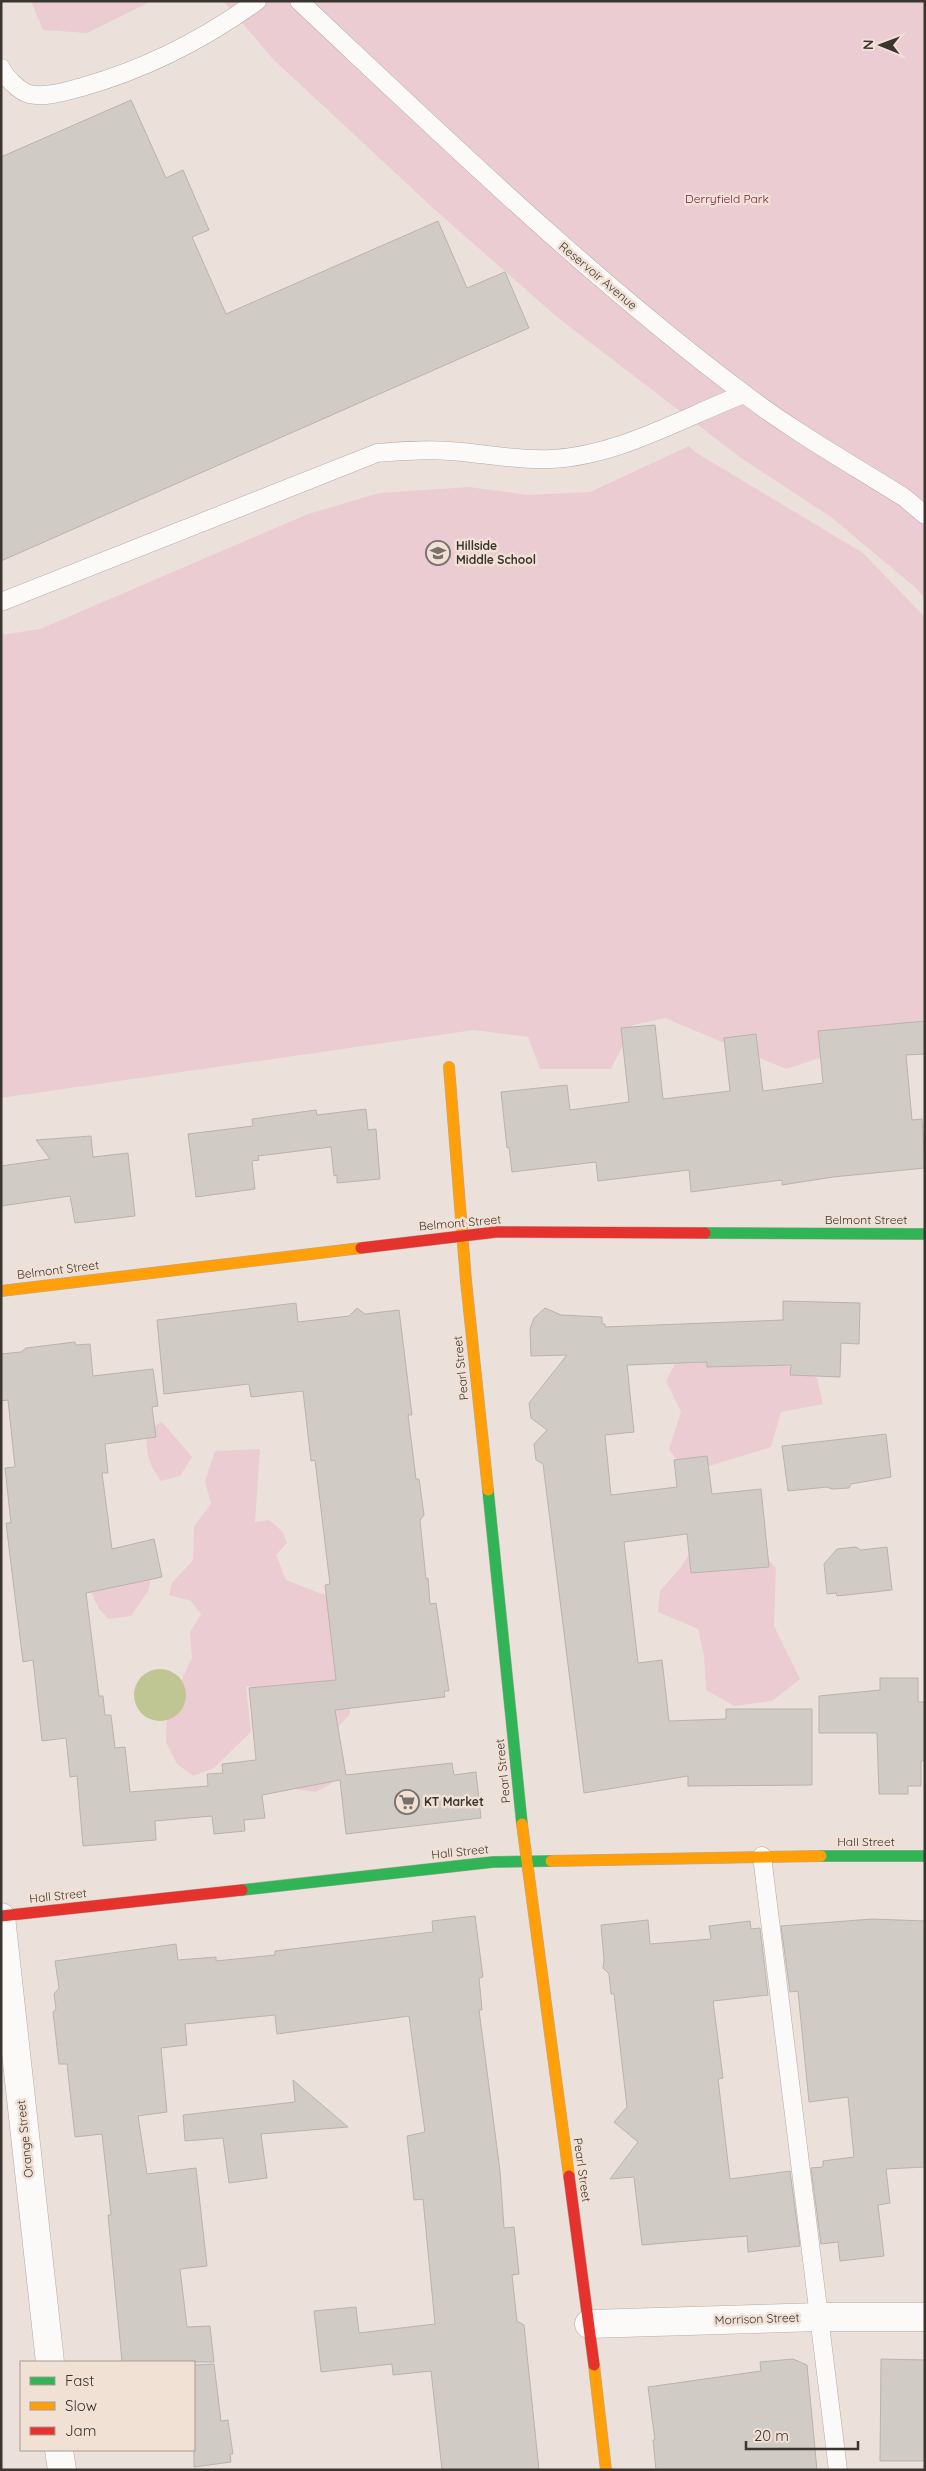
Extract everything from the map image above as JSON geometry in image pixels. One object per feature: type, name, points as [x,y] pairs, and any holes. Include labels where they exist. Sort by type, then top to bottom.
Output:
[{"type":"street","name":"Pearl Street","points":[[449,1068],[463,1235],[526,1860],[589,2324],[606,2470]]},
{"type":"street","name":"Belmont Street","points":[[1,1290],[496,1232],[925,1234]]},
{"type":"street","name":"Hall Street","points":[[1,1916],[526,1860],[762,1856],[925,1856]]},
{"type":"street","name":"Orange Street","points":[[1,1916],[50,2361]]},
{"type":"street","name":"Morrison Street","points":[[589,2324],[820,2317],[925,2317]]},
{"type":"street","points":[[60,2451],[62,2470]]},
{"type":"lane","points":[[1,68],[5,77],[28,94],[59,93],[122,76],[183,48],[257,1]]},
{"type":"lane","name":"Reservoir Avenue","points":[[299,1],[552,237],[637,309],[744,394],[905,498],[925,515]]},
{"type":"lane","points":[[1,602],[377,453],[416,449],[510,458],[552,459],[585,454],[638,438],[744,394]]},
{"type":"lane","points":[[762,1856],[838,2470]]},
{"type":"green space","points":[[31,1],[152,1],[87,33],[43,30]]},
{"type":"green space","name":"Derryfield Park","points":[[223,1],[925,1],[925,599],[917,589],[831,517],[741,458],[557,317],[434,209],[274,60]]},
{"type":"green space","name":"Hillside Middle School","points":[[689,446],[695,452],[863,553],[925,617],[925,1024],[786,1069],[665,1018],[633,1025],[611,1069],[540,1069],[528,1037],[474,1030],[1,1098],[1,635],[40,629],[308,514],[379,493],[469,487],[528,495],[590,492]]},
{"type":"green space","points":[[678,1358],[776,1361],[817,1378],[823,1404],[781,1412],[771,1447],[686,1473],[669,1449],[681,1412],[666,1381]]},
{"type":"green space","points":[[162,1422],[192,1457],[180,1476],[161,1481],[150,1463],[146,1437],[147,1429]]},
{"type":"green space","points":[[260,1449],[255,1522],[269,1520],[282,1531],[287,1543],[276,1555],[286,1580],[322,1594],[347,1598],[350,1714],[339,1726],[338,1759],[331,1784],[316,1792],[295,1789],[286,1757],[279,1694],[246,1686],[251,1732],[214,1768],[193,1776],[177,1764],[166,1742],[167,1711],[192,1658],[190,1632],[201,1614],[191,1601],[169,1595],[172,1583],[193,1560],[194,1526],[211,1504],[205,1482],[215,1451]]},
{"type":"green space","points":[[756,1546],[776,1568],[774,1626],[800,1679],[772,1701],[734,1706],[706,1690],[704,1656],[698,1629],[658,1612],[660,1591],[682,1566],[693,1547]]},
{"type":"green space","points":[[153,1570],[148,1591],[131,1616],[109,1619],[99,1609],[90,1590]]},
{"type":"shaded area","points":[[155,1669],[165,1669],[179,1676],[186,1690],[186,1700],[179,1714],[165,1721],[155,1721],[145,1717],[138,1710],[134,1700],[134,1690],[138,1680],[145,1673]]},
{"type":"building","points":[[131,100],[166,178],[183,170],[209,230],[192,237],[226,314],[438,221],[467,288],[505,272],[529,328],[1,561],[1,157]]},
{"type":"building","points":[[925,1021],[925,1054],[906,1055],[912,1120],[922,1119],[925,1168],[833,1177],[782,1185],[782,1180],[691,1192],[689,1170],[598,1181],[596,1162],[512,1172],[509,1147],[507,1148],[501,1092],[567,1085],[570,1110],[629,1102],[621,1028],[655,1025],[663,1099],[730,1091],[724,1038],[756,1034],[763,1091],[823,1083],[818,1031]]},
{"type":"building","points":[[366,1109],[368,1130],[376,1129],[380,1179],[337,1183],[337,1175],[334,1176],[331,1147],[258,1156],[259,1160],[252,1161],[255,1189],[196,1197],[188,1134],[253,1126],[252,1119],[316,1110],[317,1115]]},
{"type":"building","points":[[91,1136],[93,1157],[128,1153],[135,1216],[75,1223],[70,1196],[1,1206],[1,1166],[50,1159],[36,1140]]},
{"type":"building","points":[[783,1301],[860,1303],[859,1344],[841,1343],[840,1377],[790,1375],[791,1365],[707,1367],[707,1362],[627,1365],[634,1432],[605,1435],[611,1495],[677,1487],[674,1460],[707,1456],[712,1494],[761,1489],[769,1567],[691,1573],[687,1534],[624,1542],[638,1663],[662,1660],[669,1721],[726,1719],[726,1709],[812,1709],[812,1785],[688,1786],[688,1776],[584,1793],[543,1464],[536,1460],[534,1444],[547,1430],[531,1418],[529,1403],[567,1355],[531,1356],[530,1329],[534,1318],[545,1308],[561,1315],[602,1317],[602,1324],[605,1324],[605,1327],[783,1320]]},
{"type":"building","points":[[296,1303],[298,1322],[349,1316],[357,1308],[365,1314],[399,1310],[412,1415],[408,1415],[416,1479],[419,1479],[424,1515],[420,1520],[426,1579],[428,1578],[430,1604],[436,1603],[449,1691],[444,1691],[445,1697],[335,1710],[346,1775],[452,1763],[454,1775],[476,1772],[481,1818],[346,1834],[340,1780],[262,1795],[265,1818],[244,1820],[245,1831],[214,1834],[212,1816],[155,1821],[156,1840],[83,1846],[77,1776],[70,1777],[66,1738],[42,1741],[33,1660],[23,1662],[6,1523],[11,1523],[5,1468],[15,1467],[8,1400],[1,1401],[1,1354],[21,1352],[26,1348],[75,1342],[76,1345],[90,1344],[93,1376],[153,1369],[158,1406],[152,1407],[156,1437],[105,1444],[108,1473],[102,1473],[112,1549],[154,1539],[162,1577],[86,1593],[99,1696],[103,1696],[105,1715],[111,1715],[115,1748],[125,1747],[130,1792],[208,1786],[207,1774],[223,1773],[222,1764],[256,1760],[249,1688],[336,1680],[325,1585],[330,1584],[315,1460],[311,1461],[303,1391],[251,1397],[249,1384],[164,1394],[157,1320]]},
{"type":"building","points":[[886,1434],[891,1477],[851,1484],[849,1488],[832,1489],[827,1487],[788,1491],[782,1446]]},
{"type":"building","points":[[856,1547],[861,1550],[887,1547],[892,1590],[837,1596],[836,1593],[827,1594],[824,1564],[837,1549]]},
{"type":"building","points":[[880,1678],[918,1678],[918,1702],[925,1702],[925,1761],[921,1761],[921,1786],[908,1786],[908,1794],[879,1794],[877,1733],[819,1733],[819,1696],[880,1690]]},
{"type":"building","points":[[475,1916],[483,1977],[479,1978],[482,2010],[479,2010],[500,2171],[504,2228],[514,2227],[519,2274],[512,2275],[517,2321],[524,2325],[539,2470],[442,2470],[431,2371],[393,2375],[392,2364],[321,2372],[314,2311],[356,2307],[359,2333],[435,2324],[423,2199],[414,2200],[407,2136],[425,2132],[409,2016],[277,2034],[275,2015],[185,2024],[187,2045],[161,2048],[167,2112],[138,2116],[147,2174],[196,2168],[207,2266],[180,2269],[187,2327],[210,2326],[214,2362],[122,2361],[108,2215],[111,2215],[102,2134],[75,2137],[67,2064],[59,2064],[53,2012],[56,2009],[54,1994],[59,1988],[55,1961],[176,1944],[178,1960],[216,1957],[216,1961],[275,1955],[275,1951],[433,1932],[432,1921]]},
{"type":"building","points":[[872,1919],[925,1921],[925,2167],[886,2169],[890,2203],[878,2205],[884,2256],[840,2261],[838,2242],[821,2244],[811,2168],[823,2167],[823,2161],[854,2157],[848,2097],[809,2102],[798,1991],[790,1992],[781,1926]]},
{"type":"building","points":[[648,1920],[650,1944],[711,1939],[709,1926],[750,1921],[751,1929],[760,1928],[768,1995],[713,2001],[723,2078],[718,2079],[730,2179],[790,2171],[800,2246],[748,2252],[747,2236],[642,2245],[634,2177],[610,2179],[638,2142],[614,2122],[627,2107],[614,1994],[611,1994],[609,1974],[603,1968],[601,1925]]},
{"type":"building","points":[[293,2080],[348,2127],[261,2134],[267,2178],[229,2183],[223,2138],[185,2141],[183,2115],[295,2102]]},
{"type":"building","points":[[793,2359],[807,2365],[817,2470],[656,2470],[653,2440],[655,2440],[648,2387],[761,2371],[760,2362]]},
{"type":"building","points":[[881,2359],[925,2360],[925,2461],[880,2461]]},
{"type":"building","points":[[214,2364],[221,2421],[228,2420],[233,2454],[230,2454],[231,2462],[194,2467],[195,2365]]},
{"type":"traffic: fast","points":[[705,1233],[925,1234]]},
{"type":"traffic: fast","points":[[488,1490],[522,1824]]},
{"type":"traffic: fast","points":[[821,1856],[925,1856]]},
{"type":"traffic: fast","points":[[242,1890],[493,1862],[551,1861]]},
{"type":"traffic: slow","points":[[449,1067],[466,1281],[488,1490]]},
{"type":"traffic: slow","points":[[1,1291],[361,1248]]},
{"type":"traffic: slow","points":[[522,1824],[569,2176]]},
{"type":"traffic: slow","points":[[551,1861],[821,1856]]},
{"type":"traffic: slow","points":[[594,2365],[606,2470]]},
{"type":"traffic: jam","points":[[361,1248],[496,1232],[705,1233]]},
{"type":"traffic: jam","points":[[1,1916],[242,1890]]},
{"type":"traffic: jam","points":[[569,2176],[594,2365]]},
{"type":"place","name":"Hillside Middle School","points":[[438,553]]},
{"type":"place","name":"KT Market","points":[[407,1802]]}]
